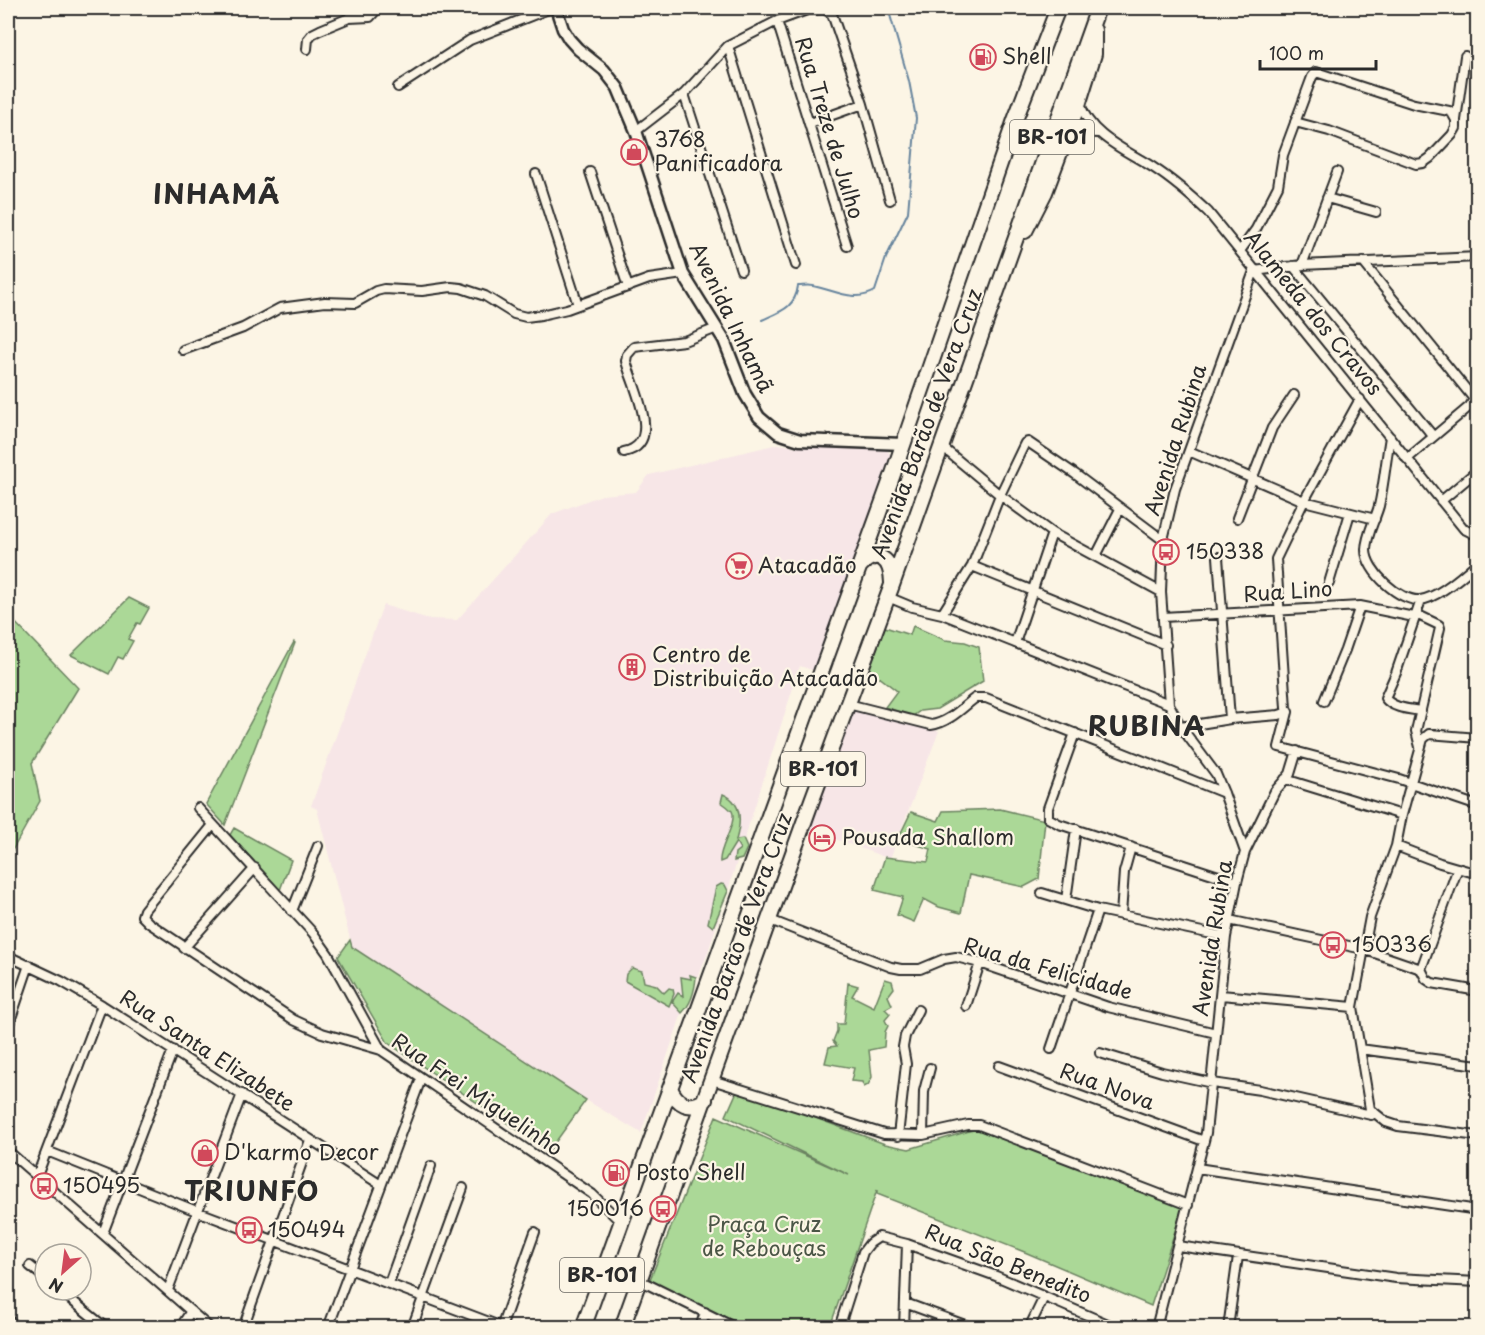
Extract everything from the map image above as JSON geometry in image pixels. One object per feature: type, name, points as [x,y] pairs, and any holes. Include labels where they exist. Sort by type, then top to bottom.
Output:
[{"type":"highway","name":"Avenida Barão de Vera Cruz","points":[[583,1328],[903,444],[1011,131],[1058,8]]},
{"type":"highway","name":"Avenida Barão de Vera Cruz","points":[[622,1328],[812,800],[890,591],[1097,12]]},
{"type":"highway","points":[[1008,259],[1038,208],[1080,102],[1094,54],[1097,12]]},
{"type":"highway","points":[[856,569],[871,557],[880,557],[888,563],[892,572],[890,591]]},
{"type":"highway","points":[[670,1088],[675,1098],[682,1104],[692,1106],[705,1101]]},
{"type":"street","points":[[307,49],[308,39],[312,34],[349,18],[370,17],[378,8]]},
{"type":"street","points":[[398,87],[470,40],[551,8]]},
{"type":"street","name":"Avenida Inhamã","points":[[556,8],[569,39],[604,70],[618,88],[636,131],[683,274],[717,328],[750,404],[767,425],[778,433],[810,441],[903,444]]},
{"type":"street","points":[[636,131],[684,94],[728,46],[777,21],[807,9],[833,11],[863,104],[890,200]]},
{"type":"street","name":"Rua Treze de Julho","points":[[777,21],[847,246]]},
{"type":"street","points":[[728,46],[796,265]]},
{"type":"street","points":[[1295,122],[1329,131],[1416,164],[1423,163],[1447,142],[1456,128],[1465,56]]},
{"type":"street","points":[[1240,251],[1256,229],[1278,186],[1283,155],[1312,77],[1316,72],[1414,104],[1449,111],[1456,120]]},
{"type":"street","points":[[684,94],[741,270]]},
{"type":"street","name":"Alameda dos Cravos","points":[[1080,102],[1083,114],[1100,134],[1185,190],[1208,212],[1464,529],[1478,536]]},
{"type":"street","points":[[810,123],[863,104]]},
{"type":"street","name":"Alameda dos Cravos","points":[[1069,132],[1100,134]]},
{"type":"street","points":[[590,172],[628,286]]},
{"type":"street","points":[[1298,266],[1337,172]]},
{"type":"street","points":[[536,174],[578,305]]},
{"type":"street","points":[[1327,198],[1376,212]]},
{"type":"street","points":[[1254,271],[1298,266],[1478,257]]},
{"type":"street","points":[[1363,262],[1474,399],[1470,406],[1407,459]]},
{"type":"street","points":[[1298,266],[1433,436]]},
{"type":"street","name":"Avenida Rubina","points":[[1156,1328],[1204,1141],[1226,937],[1245,852],[1216,774],[1181,727],[1169,705],[1161,592],[1163,540],[1175,489],[1254,271]]},
{"type":"street","points":[[183,350],[243,328],[280,308],[325,302],[355,303],[384,289],[422,291],[461,288],[485,296],[514,314],[526,317],[578,305],[649,279],[683,274]]},
{"type":"street","points":[[624,452],[637,447],[642,441],[645,427],[626,361],[627,355],[634,347],[684,341],[717,328]]},
{"type":"street","points":[[1238,518],[1251,478],[1276,420],[1294,395]]},
{"type":"street","points":[[1360,399],[1304,501],[1276,559],[1288,712],[1279,747],[1412,784],[1478,806]]},
{"type":"street","points":[[1390,437],[1379,503],[1367,545],[1366,553],[1369,564],[1386,586],[1413,599],[1421,600],[1449,586],[1478,562]]},
{"type":"street","points":[[942,614],[972,566],[1000,495],[1024,443],[1028,442],[1075,474],[1163,540]]},
{"type":"street","points":[[941,446],[1000,495],[1052,533],[1161,592]]},
{"type":"street","points":[[1189,451],[1304,501],[1375,519]]},
{"type":"street","points":[[1441,501],[1478,470]]},
{"type":"street","points":[[1096,556],[1120,509]]},
{"type":"street","points":[[1329,583],[1350,513]]},
{"type":"street","points":[[1015,643],[1052,533]]},
{"type":"street","points":[[1218,557],[1230,718]]},
{"type":"street","points":[[972,566],[1166,645]]},
{"type":"street","points":[[890,591],[912,607],[942,614],[1169,705]]},
{"type":"street","points":[[1421,600],[1385,698],[1387,702],[1394,705],[1421,711]]},
{"type":"street","points":[[1324,702],[1360,606]]},
{"type":"street","name":"Rua Lino","points":[[1163,616],[1360,606],[1415,615]]},
{"type":"street","points":[[1415,615],[1439,625],[1440,628],[1416,731],[1420,747]]},
{"type":"street","points":[[848,704],[931,725],[949,718],[975,698],[980,697],[1224,793]]},
{"type":"street","points":[[1181,727],[1230,718],[1279,715],[1288,712]]},
{"type":"street","points":[[1075,733],[1047,814],[1052,821],[1237,882]]},
{"type":"street","points":[[1371,1112],[1353,1007],[1370,917],[1396,846],[1423,739],[1429,734],[1478,738]]},
{"type":"street","points":[[1245,852],[1275,791],[1290,774],[1297,751]]},
{"type":"street","points":[[1285,779],[1402,815]]},
{"type":"street","points":[[198,808],[255,868],[328,954],[381,1050]]},
{"type":"street","name":"Rua Frei Miguelinho","points":[[213,825],[144,910],[142,916],[148,922],[294,1020],[322,1033],[381,1050],[592,1194],[621,1222]]},
{"type":"street","points":[[1066,900],[1076,829]]},
{"type":"street","points":[[292,910],[318,846]]},
{"type":"street","points":[[1396,846],[1478,874]]},
{"type":"street","points":[[1120,915],[1124,872],[1131,847]]},
{"type":"street","points":[[184,948],[255,868]]},
{"type":"street","points":[[1421,969],[1458,868]]},
{"type":"street","points":[[1042,893],[1098,910],[1226,937]]},
{"type":"street","points":[[1051,1048],[1098,910]]},
{"type":"street","name":"Rua da Felicidade","points":[[770,920],[901,969],[920,969],[951,957],[980,963],[1108,1007],[1216,1033]]},
{"type":"street","points":[[1229,920],[1363,949],[1421,969],[1426,979],[1432,983],[1478,991]]},
{"type":"street","name":"Rua Santa Elizabete","points":[[8,956],[61,981],[102,1005],[381,1185]]},
{"type":"street","points":[[966,1006],[980,963]]},
{"type":"street","points":[[8,1027],[29,965]]},
{"type":"street","points":[[1221,996],[1353,1007]]},
{"type":"street","points":[[37,1176],[102,1005]]},
{"type":"street","points":[[898,1136],[906,1064],[903,1047],[905,1036],[918,1010]]},
{"type":"street","points":[[1360,1049],[1478,1065]]},
{"type":"street","points":[[103,1233],[174,1050]]},
{"type":"street","points":[[1100,1053],[1142,1067],[1212,1083],[1371,1112],[1386,1122],[1398,1126],[1478,1136]]},
{"type":"street","name":"Rua Nova","points":[[999,1066],[1204,1141]]},
{"type":"street","points":[[923,1135],[924,1091],[930,1068]]},
{"type":"street","points":[[328,1328],[421,1079]]},
{"type":"street","points":[[712,1080],[872,1132],[898,1136],[923,1135],[968,1125],[979,1125],[1188,1205]]},
{"type":"street","points":[[168,1290],[242,1094]]},
{"type":"street","points":[[243,1328],[310,1140]]},
{"type":"street","points":[[8,1151],[210,1328]]},
{"type":"street","points":[[47,1151],[199,1212],[502,1327],[535,1232]]},
{"type":"street","points":[[389,1283],[431,1166]]},
{"type":"street","points":[[1197,1168],[1478,1210]]},
{"type":"street","points":[[412,1328],[463,1188]]},
{"type":"street","name":"Rua São Benedito","points":[[839,1328],[865,1248],[873,1239],[884,1237],[996,1276],[1117,1328]]},
{"type":"street","points":[[904,1328],[908,1244]]},
{"type":"street","points":[[1178,1246],[1396,1278],[1478,1282]]},
{"type":"street","points":[[1228,1328],[1238,1256]]},
{"type":"street","points":[[639,1280],[736,1328]]},
{"type":"street","points":[[1029,1328],[1044,1297]]},
{"type":"street","points":[[74,1302],[106,1328]]},
{"type":"street","points":[[905,1303],[974,1328]]},
{"type":"street","points":[[180,1328],[191,1311]]},
{"type":"street","points":[[700,1328],[705,1312]]},
{"type":"street","points":[[8,1319],[17,1328]]},
{"type":"shaded area","points":[[778,444],[798,447],[878,447],[885,448],[892,456],[815,671],[800,666],[707,955],[682,1013],[641,1133],[586,1100],[352,947],[317,809],[311,806],[383,605],[429,619],[457,620],[552,514],[602,495],[636,492],[649,475]]},
{"type":"shaded area","points":[[848,705],[939,731],[890,859],[802,827]]},
{"type":"green space","points":[[129,598],[149,608],[128,639],[133,641],[123,659],[118,657],[109,674],[71,655]]},
{"type":"green space","points":[[8,615],[78,688],[32,763],[40,801],[8,858]]},
{"type":"green space","points":[[913,626],[945,640],[965,642],[979,647],[983,681],[937,709],[920,711],[913,716],[885,707],[897,691],[869,669],[885,627],[910,635]]},
{"type":"green space","points":[[295,643],[225,825],[206,804]]},
{"type":"green space","points":[[723,794],[734,802],[737,808],[739,827],[736,840],[743,839],[747,848],[742,859],[734,861],[735,853],[740,849],[736,842],[725,860],[720,862],[733,816],[732,811],[721,802]]},
{"type":"green space","points":[[1000,809],[1045,820],[1039,879],[1024,887],[969,875],[961,913],[939,907],[924,899],[914,922],[897,915],[903,897],[874,890],[885,857],[928,862],[931,849],[898,839],[911,812],[938,821],[943,811]]},
{"type":"green space","points":[[234,828],[291,860],[280,890],[230,835]]},
{"type":"green space","points":[[721,884],[725,885],[728,891],[713,927],[708,923],[716,887]]},
{"type":"green space","points":[[350,940],[352,947],[586,1100],[549,1151],[388,1043],[338,957]]},
{"type":"green space","points":[[632,968],[642,971],[644,982],[656,985],[664,993],[669,988],[673,989],[674,994],[669,1006],[625,981],[626,974]]},
{"type":"green space","points":[[690,975],[696,977],[695,987],[682,1013],[672,1002],[678,993],[683,996],[681,977],[691,979]]},
{"type":"green space","points":[[885,979],[892,981],[894,988],[888,996],[892,1005],[885,1009],[890,1014],[885,1020],[888,1026],[885,1032],[884,1047],[869,1050],[872,1077],[868,1085],[864,1087],[862,1082],[851,1081],[854,1068],[825,1063],[829,1047],[837,1046],[833,1041],[837,1024],[844,1024],[848,983],[858,986],[852,996],[874,1007]]},
{"type":"green space","name":"Praça Cruz de Rebouças","points":[[738,1089],[885,1144],[909,1149],[976,1129],[1183,1206],[1151,1306],[1027,1253],[877,1194],[877,1190],[830,1327],[741,1327],[649,1282],[716,1116],[849,1175],[726,1116]]},
{"type":"waterway","points":[[762,320],[786,308],[794,299],[798,286],[813,286],[852,296],[875,291],[886,258],[908,212],[916,118],[909,81],[888,8]]},
{"type":"place","name":"Shell","points":[[983,57]]},
{"type":"place","name":"3768 Panificadora","points":[[634,152]]},
{"type":"place","name":"150338","points":[[1166,552]]},
{"type":"place","name":"Atacadão","points":[[739,566]]},
{"type":"place","name":"Centro de Distribuição Atacadão","points":[[632,667]]},
{"type":"place","name":"Pousada Shallom","points":[[822,838]]},
{"type":"place","name":"150336","points":[[1333,945]]},
{"type":"place","name":"D'karmo Decor","points":[[205,1153]]},
{"type":"place","name":"Posto Shell","points":[[616,1173]]},
{"type":"place","name":"150495","points":[[44,1186]]},
{"type":"place","name":"150016","points":[[663,1209]]},
{"type":"place","name":"150494","points":[[249,1230]]},
{"type":"district","name":"INHAMÃ","points":[[217,195]]},
{"type":"district","name":"RUBINA","points":[[1147,727]]},
{"type":"district","name":"TRIUNFO","points":[[252,1192]]}]
